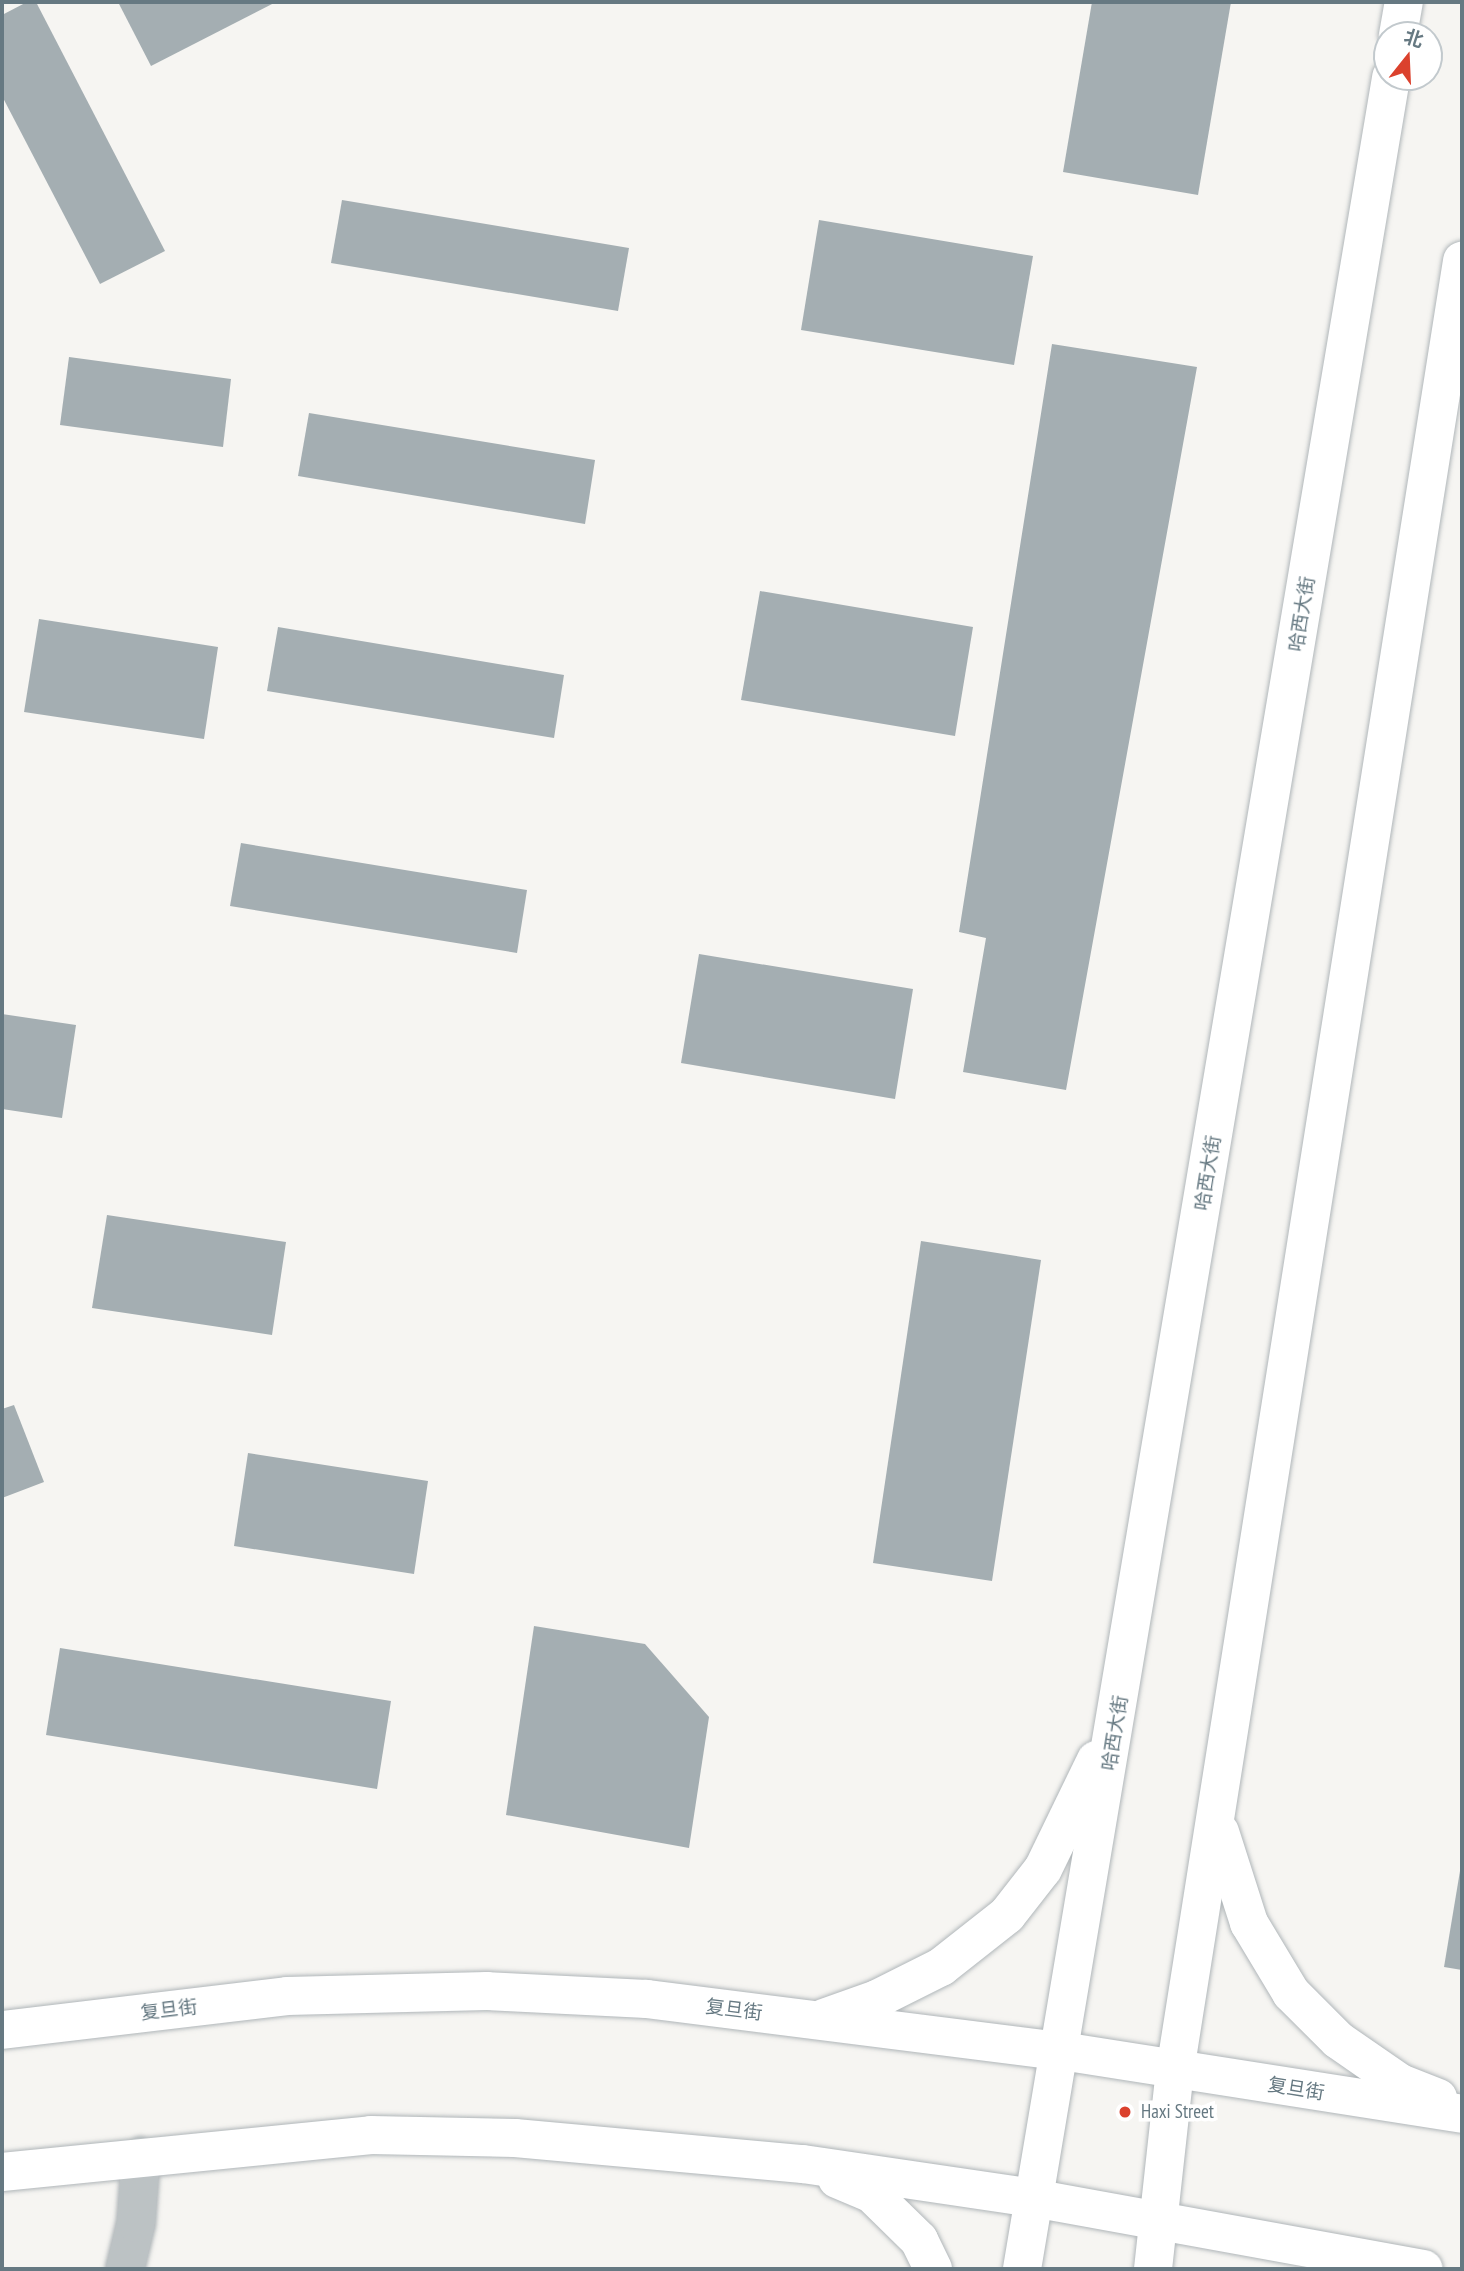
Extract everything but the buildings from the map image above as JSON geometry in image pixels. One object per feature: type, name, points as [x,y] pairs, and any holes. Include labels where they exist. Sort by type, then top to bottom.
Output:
[{"type":"main road","points":[[1401,21],[1404,2]]},
{"type":"main road","name":"哈西大街","points":[[1022,2269],[1062,2051],[1389,91]]},
{"type":"main road","points":[[1153,2269],[1175,2071],[1217,1825],[1462,261]]},
{"type":"main road","points":[[816,2020],[877,2000],[941,1967],[1007,1915],[1043,1869],[1119,1707]]},
{"type":"main road","points":[[1217,1825],[1249,1923],[1291,1993],[1338,2040],[1400,2083],[1462,2108]]},
{"type":"main road","name":"复旦街","points":[[2,2030],[287,1996],[487,1991],[647,1999],[1062,2051],[1175,2071],[1462,2114]]},
{"type":"main road","points":[[2,2172],[371,2135],[515,2138],[803,2164],[1033,2198],[1422,2269]]},
{"type":"main road","points":[[803,2164],[872,2194],[919,2240],[933,2269]]},
{"type":"main road","points":[[1404,2269],[1422,2269]]},
{"type":"lane","points":[[125,2269],[136,2223],[141,2156]]},
{"type":"place","name":"Haxi Street","points":[[1125,2112]]}]
